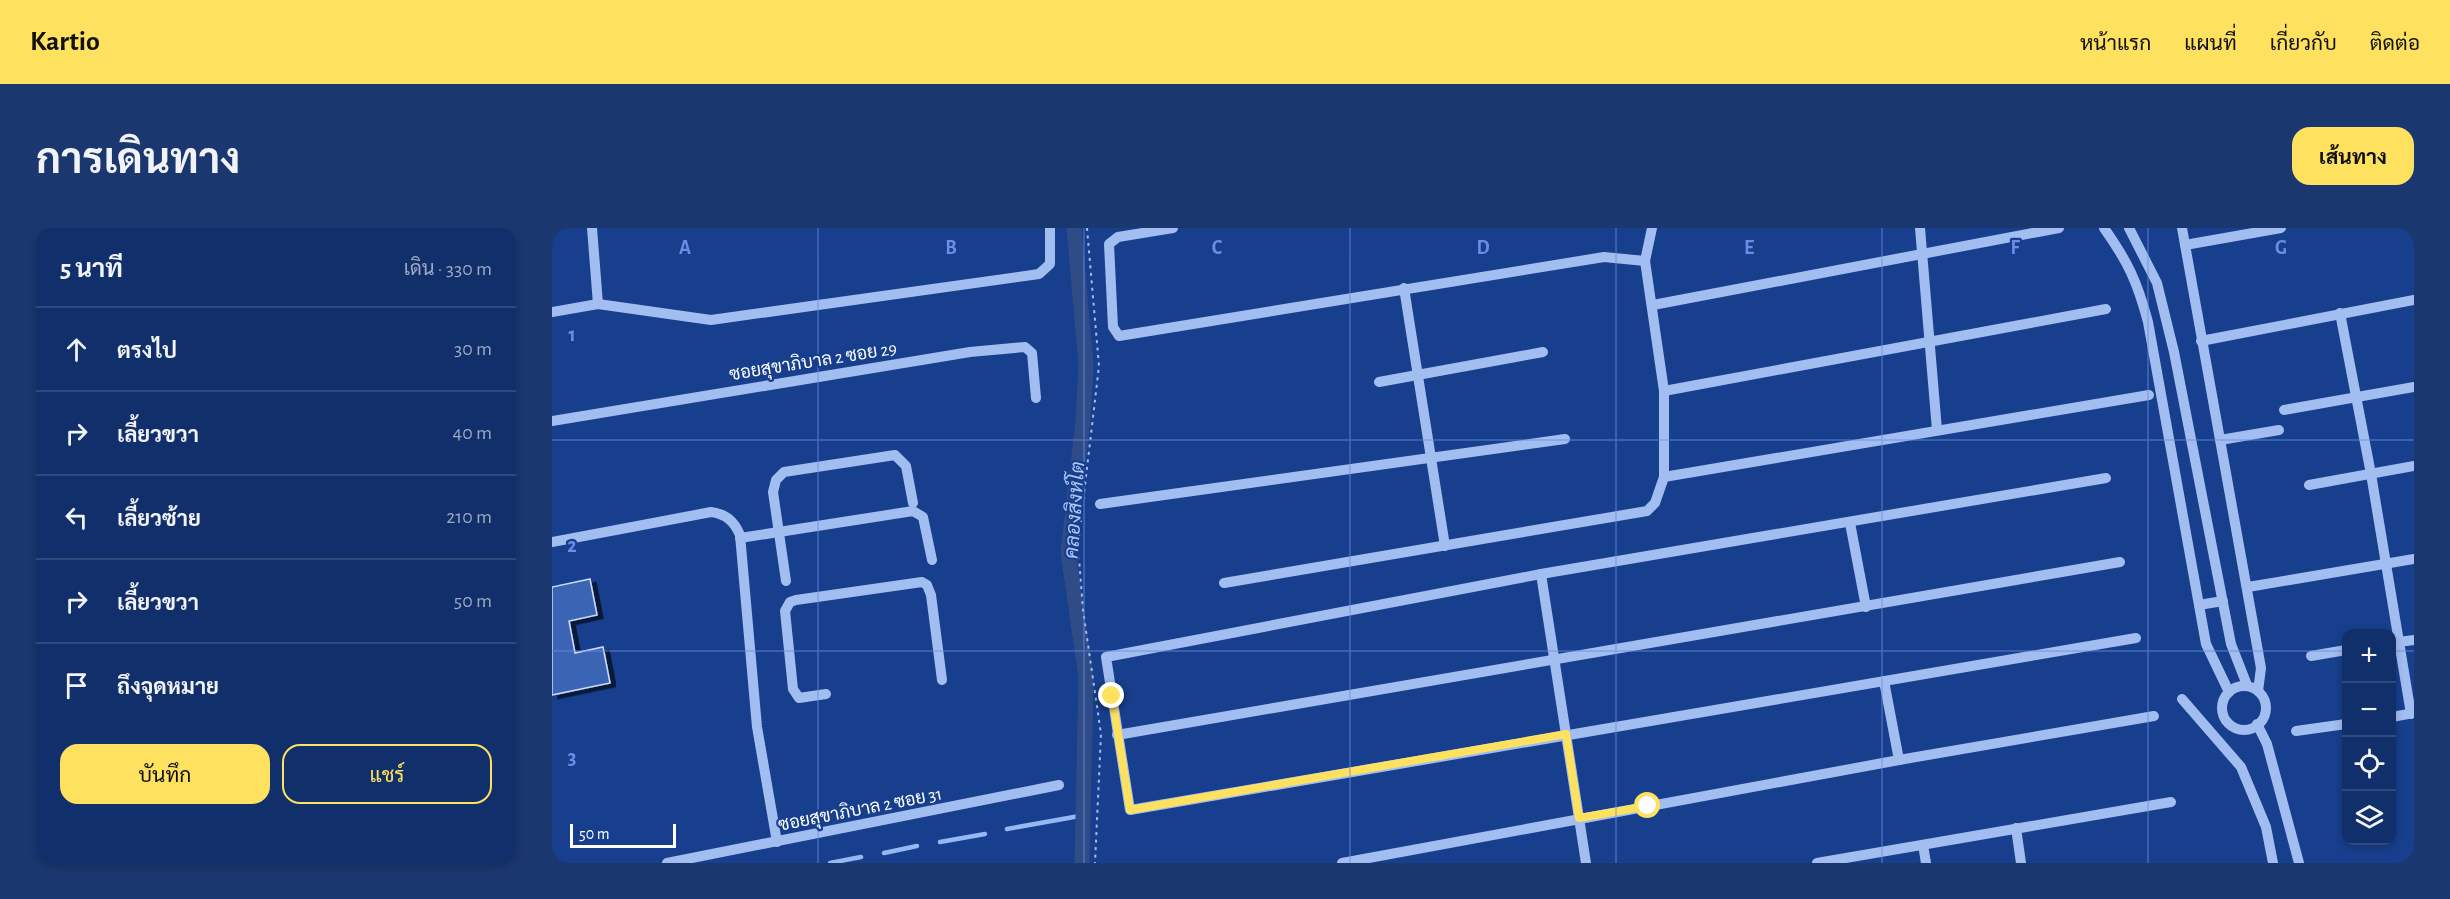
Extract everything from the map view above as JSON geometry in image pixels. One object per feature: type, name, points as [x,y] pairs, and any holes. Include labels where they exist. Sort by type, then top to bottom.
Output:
[{"type":"street","points":[[592,228],[598,304]]},
{"type":"street","points":[[552,312],[598,304],[711,320],[1039,274],[1050,264],[1050,228]]},
{"type":"street","points":[[1173,228],[1113,239],[1109,244],[1113,327],[1119,336],[1604,257],[1645,261]]},
{"type":"street","points":[[1224,583],[1647,511],[1655,502],[1664,477],[1664,391],[1645,261],[1652,228]]},
{"type":"street","points":[[1920,228],[1937,430]]},
{"type":"street","points":[[1653,305],[2059,228]]},
{"type":"street","points":[[2104,228],[2127,260],[2138,282],[2148,322],[2206,644],[2229,692]]},
{"type":"street","points":[[2129,228],[2157,283],[2185,409],[2231,644],[2252,688],[2265,700],[2265,715],[2257,724],[2240,729],[2226,722],[2221,708],[2229,692],[2240,686],[2252,688]]},
{"type":"street","points":[[2182,228],[2261,668],[2252,688]]},
{"type":"street","points":[[2185,245],[2281,228]]},
{"type":"street","points":[[1404,288],[1445,546]]},
{"type":"street","points":[[2201,340],[2414,300]]},
{"type":"street","points":[[1664,391],[1929,340],[2106,309]]},
{"type":"street","points":[[2340,314],[2371,474],[2386,564],[2393,629]]},
{"type":"street","name":"ซอยสุขาภิบาล 2 ซอย 29","points":[[552,421],[970,352],[1025,347],[1032,353],[1036,398]]},
{"type":"street","points":[[1379,382],[1543,352]]},
{"type":"street","points":[[2284,410],[2414,387]]},
{"type":"street","points":[[1664,477],[2149,395]]},
{"type":"street","points":[[2165,413],[2185,409]]},
{"type":"street","points":[[2220,440],[2279,430]]},
{"type":"street","points":[[1100,504],[1565,439]]},
{"type":"street","points":[[786,581],[773,492],[776,480],[784,472],[795,468],[895,455],[906,466],[913,503]]},
{"type":"street","points":[[2309,484],[2414,466]]},
{"type":"street","points":[[2106,478],[1541,574],[1106,657],[1130,810],[2136,638]]},
{"type":"street","points":[[745,538],[913,511],[923,517],[932,560]]},
{"type":"street","points":[[552,542],[711,512],[727,517],[745,538],[757,727],[777,842]]},
{"type":"street","points":[[1850,523],[1866,607]]},
{"type":"street","points":[[2248,587],[2414,559]]},
{"type":"street","points":[[1117,735],[2120,562]]},
{"type":"street","points":[[1541,574],[1586,863]]},
{"type":"street","points":[[826,694],[799,698],[796,695],[788,650],[785,611],[790,602],[922,582],[927,585],[931,595],[942,680]]},
{"type":"street","points":[[2199,605],[2223,601]]},
{"type":"street","points":[[2396,643],[2414,640]]},
{"type":"street","points":[[2396,647],[2412,714],[2396,716]]},
{"type":"street","points":[[776,651],[788,650]]},
{"type":"street","points":[[2311,656],[2342,651]]},
{"type":"street","points":[[1884,681],[1899,759]]},
{"type":"street","points":[[2182,699],[2241,767],[2266,827],[2273,863]]},
{"type":"street","points":[[1342,863],[1899,759],[2154,716]]},
{"type":"street","points":[[2257,724],[2267,744],[2299,863]]},
{"type":"street","points":[[2296,731],[2342,725]]},
{"type":"street","name":"ซอยสุขาภิบาล 2 ซอย 31","points":[[667,863],[1059,785]]},
{"type":"street","points":[[1816,863],[2171,802]]},
{"type":"street","points":[[2016,828],[2021,863]]},
{"type":"street","points":[[1923,845],[1926,863]]},
{"type":"path","points":[[1087,228],[1099,366],[1078,545],[1083,610],[1101,734],[1095,863]]},
{"type":"building","points":[[590,579],[597,615],[569,621],[575,653],[603,647],[610,683],[552,695],[552,587]]},
{"type":"waterway","name":"คลองสิงห์โต","points":[[1074,228],[1086,365],[1083,420],[1068,552],[1086,678],[1082,863]]},
{"type":"waterway","points":[[1007,829],[1085,815]]},
{"type":"waterway","points":[[940,842],[985,834]]},
{"type":"waterway","points":[[884,853],[917,846]]},
{"type":"waterway","points":[[830,863],[861,857]]},
{"type":"route","points":[[1112,696],[1130,810],[1566,734],[1579,818],[1648,806]]}]
